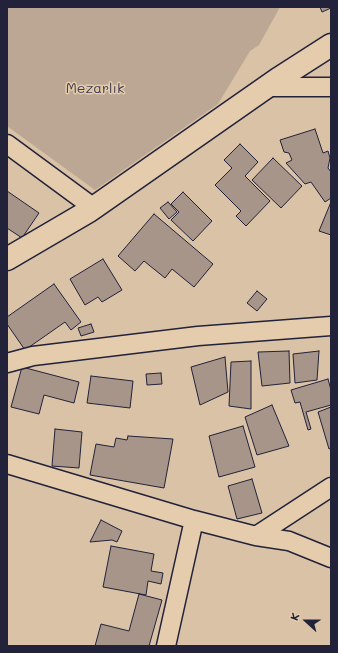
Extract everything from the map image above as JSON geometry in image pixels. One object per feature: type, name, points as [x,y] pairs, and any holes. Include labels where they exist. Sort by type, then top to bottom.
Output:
[{"type":"street","points":[[7,260],[94,208],[265,87],[331,45]]},
{"type":"street","points":[[265,87],[331,87]]},
{"type":"street","points":[[7,144],[94,208]]},
{"type":"street","points":[[7,363],[33,356],[198,336],[331,326]]},
{"type":"street","points":[[7,464],[194,520],[256,536],[289,541],[331,558]]},
{"type":"street","points":[[256,536],[331,487]]},
{"type":"street","points":[[166,646],[194,520]]},
{"type":"street","points":[[276,523],[289,541]]},
{"type":"green space","name":"Mezarlık","points":[[7,7],[280,7],[259,45],[250,51],[218,104],[95,190],[7,126]]},
{"type":"building","points":[[320,7],[331,7],[331,8],[322,12]]},
{"type":"building","points":[[315,129],[323,153],[328,151],[330,158],[328,168],[331,172],[331,198],[325,202],[311,182],[305,184],[286,163],[292,160],[289,153],[284,152],[280,140]]},
{"type":"building","points":[[240,144],[258,162],[245,176],[270,201],[246,226],[236,216],[241,211],[215,185],[232,168],[224,160]]},
{"type":"building","points":[[273,158],[302,186],[281,208],[252,180]]},
{"type":"building","points":[[7,191],[39,213],[22,238],[7,228]]},
{"type":"building","points":[[183,192],[212,221],[193,241],[171,220],[179,212],[171,204]]},
{"type":"building","points":[[168,202],[177,212],[169,219],[160,208]]},
{"type":"building","points":[[331,202],[331,235],[319,231]]},
{"type":"building","points":[[154,214],[213,264],[194,287],[172,269],[165,278],[144,261],[135,271],[118,256]]},
{"type":"building","points":[[103,259],[122,290],[102,302],[98,297],[85,305],[70,279]]},
{"type":"building","points":[[54,284],[81,322],[71,330],[65,322],[25,350],[7,324],[7,317]]},
{"type":"building","points":[[257,291],[267,299],[257,311],[247,303]]},
{"type":"building","points":[[91,324],[94,332],[81,336],[78,328]]},
{"type":"building","points":[[289,351],[290,383],[262,386],[258,352]]},
{"type":"building","points":[[319,351],[317,380],[295,383],[293,354]]},
{"type":"building","points":[[225,357],[228,392],[200,405],[191,367]]},
{"type":"building","points":[[251,361],[251,409],[229,406],[231,362]]},
{"type":"building","points":[[22,367],[79,382],[74,403],[44,395],[39,414],[11,407]]},
{"type":"building","points":[[161,373],[162,384],[147,385],[146,374]]},
{"type":"building","points":[[91,376],[133,381],[130,408],[87,403]]},
{"type":"building","points":[[328,379],[331,390],[331,405],[306,412],[311,429],[308,430],[300,402],[295,403],[291,390]]},
{"type":"building","points":[[272,405],[289,446],[257,455],[245,417]]},
{"type":"building","points":[[331,407],[331,448],[329,449],[318,412]]},
{"type":"building","points":[[243,426],[255,467],[219,477],[209,436]]},
{"type":"building","points":[[55,429],[82,432],[79,468],[52,466]]},
{"type":"building","points":[[128,436],[173,439],[164,488],[90,475],[96,444],[114,447],[116,438],[127,440]]},
{"type":"building","points":[[252,479],[262,513],[237,519],[228,486]]},
{"type":"building","points":[[101,520],[122,531],[117,542],[112,540],[90,542]]},
{"type":"building","points":[[111,546],[154,554],[151,571],[163,573],[161,584],[148,581],[146,595],[103,587]]},
{"type":"building","points":[[139,594],[162,600],[149,646],[95,646],[101,624],[129,631]]}]
